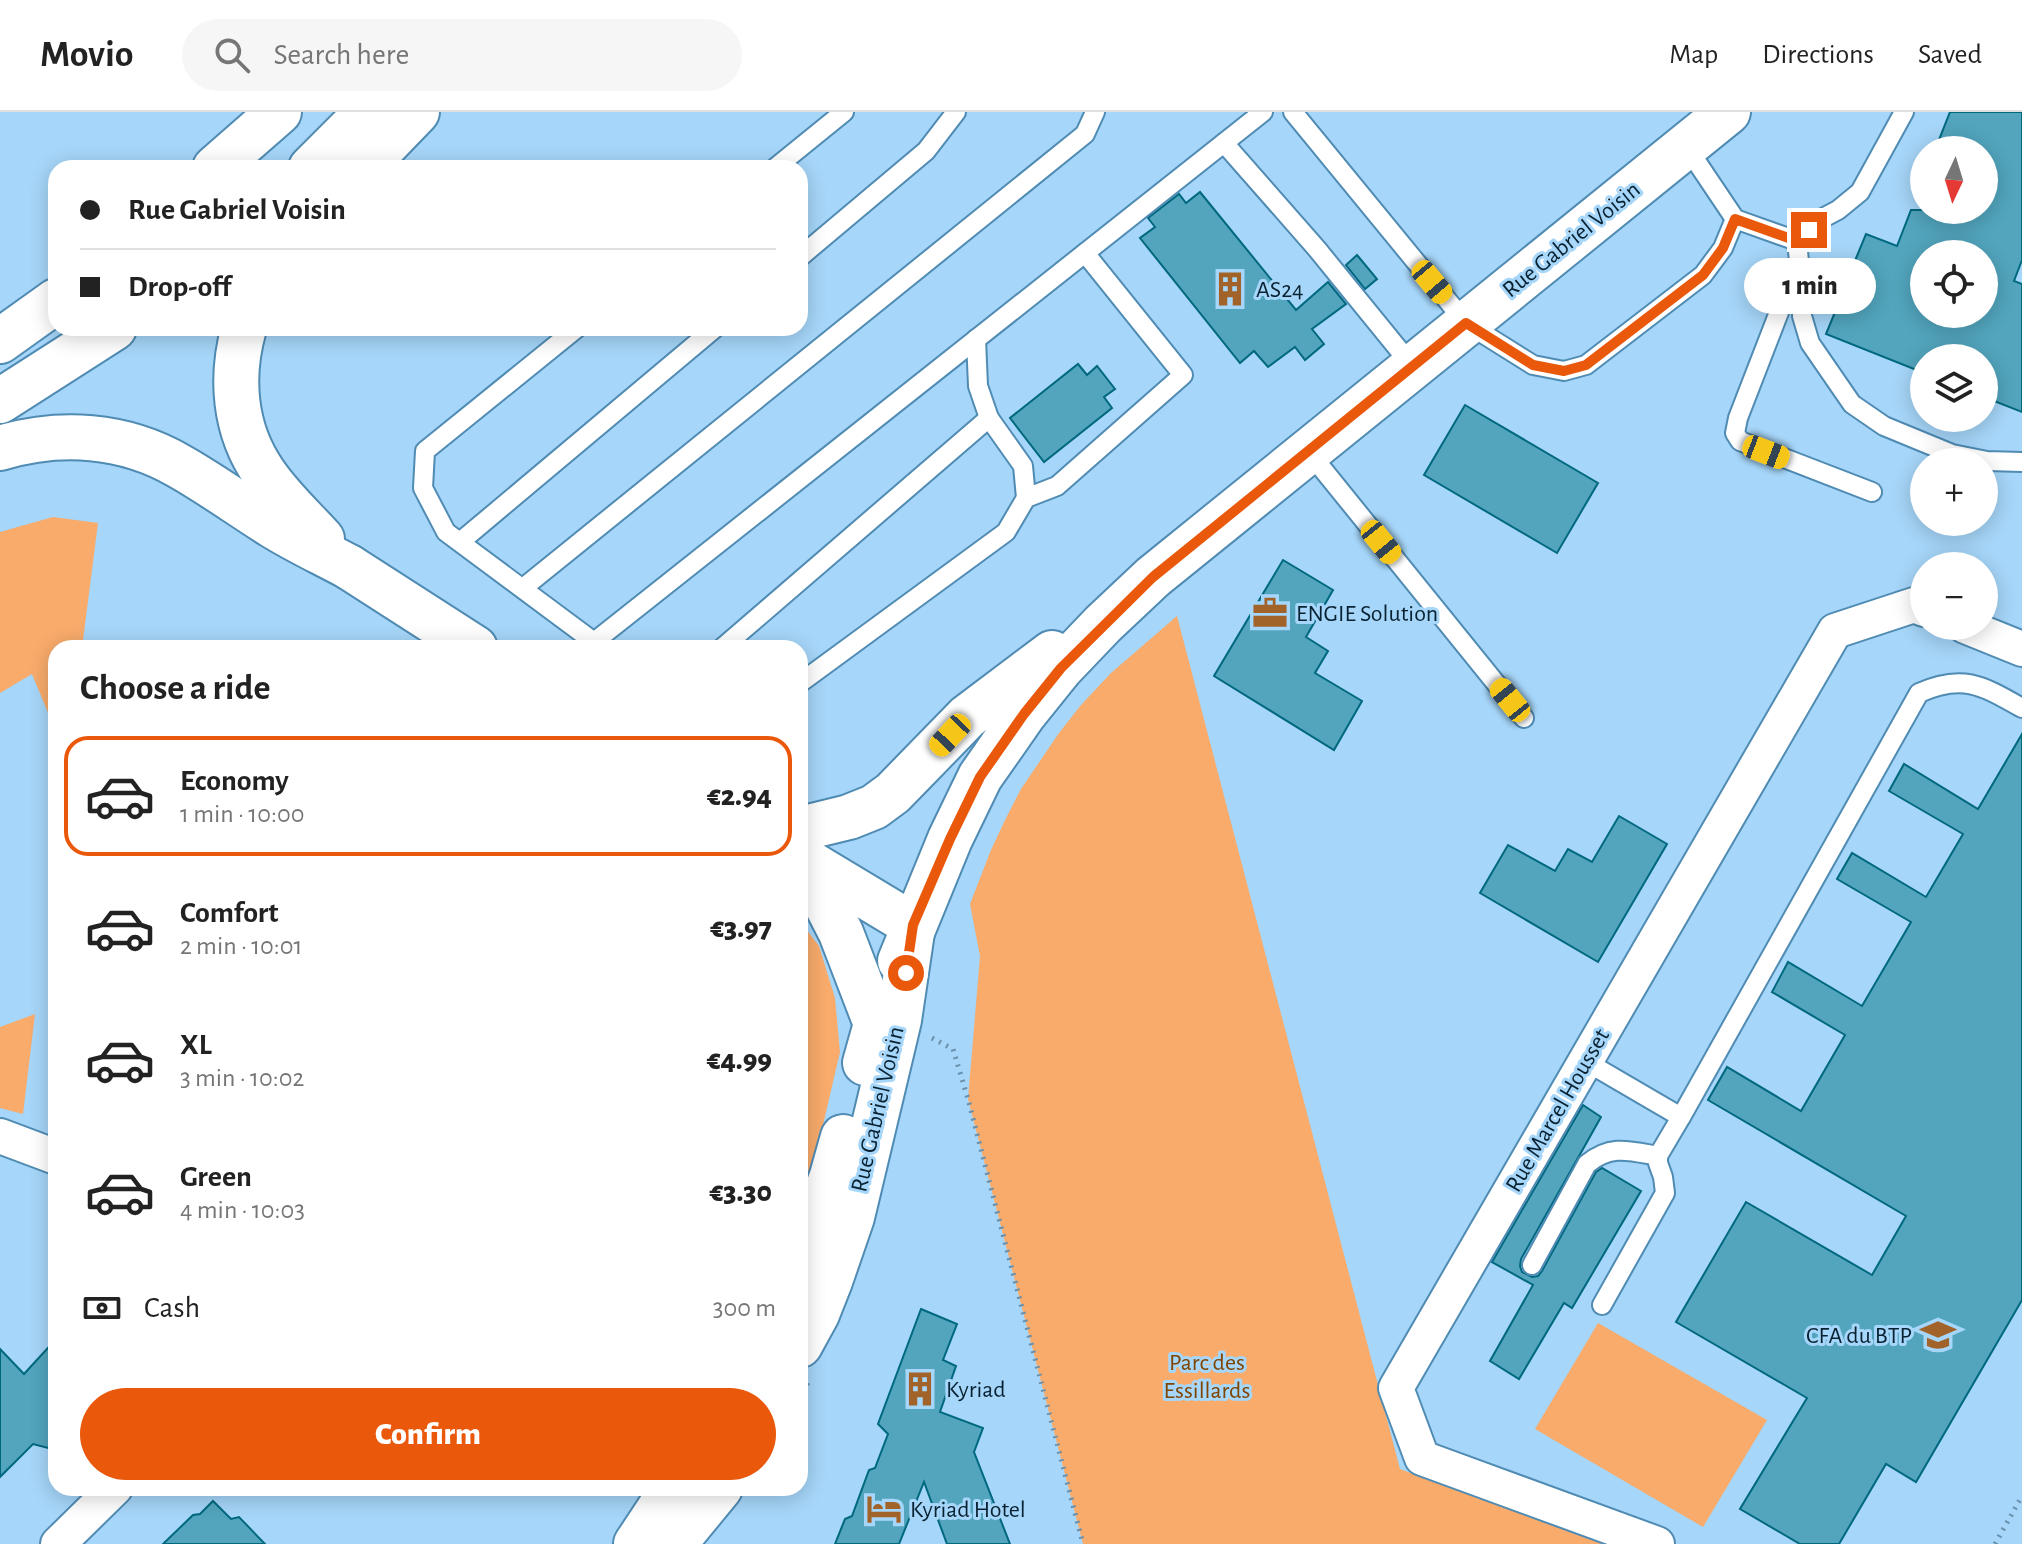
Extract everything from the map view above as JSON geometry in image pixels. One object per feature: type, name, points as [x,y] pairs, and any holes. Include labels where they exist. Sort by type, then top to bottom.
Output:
[{"type":"main road","points":[[224,160],[279,112]]},
{"type":"main road","points":[[319,160],[367,112]]},
{"type":"main road","points":[[371,160],[417,112]]},
{"type":"main road","name":"Rue Gabriel Voisin","points":[[808,1330],[830,1281],[852,1217],[899,1020],[913,925],[980,777],[1024,714],[1061,668],[1153,577],[1728,112]]},
{"type":"main road","points":[[0,321],[48,296]]},
{"type":"main road","points":[[0,341],[48,307]]},
{"type":"main road","points":[[0,401],[102,336]]},
{"type":"main road","points":[[242,336],[235,368],[235,388],[243,429],[253,453],[263,472],[291,506],[349,567]]},
{"type":"main road","points":[[0,448],[27,441],[89,437],[127,444],[176,464],[274,526],[349,567],[463,640]]},
{"type":"main road","points":[[808,843],[893,793],[967,717],[1153,577]]},
{"type":"main road","points":[[808,853],[913,925],[876,1024],[832,1176],[808,1241]]},
{"type":"main road","points":[[808,863],[841,933],[876,1024]]},
{"type":"main road","points":[[636,1544],[668,1496]]},
{"type":"main road","points":[[674,1544],[713,1496]]},
{"type":"street","name":"Rue Marcel Housset","points":[[1657,1544],[1422,1458],[1396,1388],[1835,631],[1910,606]]},
{"type":"street","points":[[1998,639],[2022,649]]},
{"type":"street","points":[[0,1136],[48,1154]]},
{"type":"street","points":[[58,1544],[107,1496]]},
{"type":"lane","points":[[785,160],[844,112]]},
{"type":"lane","points":[[808,250],[926,151],[956,112]]},
{"type":"lane","points":[[523,588],[1085,134],[1095,112]]},
{"type":"lane","points":[[607,640],[976,339],[1263,112]]},
{"type":"lane","points":[[1293,112],[1466,323],[1533,365],[1564,371],[1586,365],[1703,275],[1723,248],[1735,219]]},
{"type":"lane","points":[[1797,241],[1821,219],[1860,192],[1904,112]]},
{"type":"lane","points":[[1224,143],[1317,249],[1413,367]]},
{"type":"lane","points":[[1686,146],[1735,219],[1797,241]]},
{"type":"lane","points":[[1797,241],[1802,316],[1810,343],[1852,404],[1884,426],[1952,454],[1987,461],[2022,462]]},
{"type":"lane","points":[[1026,498],[1057,486],[1183,375],[1085,253]]},
{"type":"lane","points":[[1802,292],[1781,307],[1735,433],[1740,441],[1872,492]]},
{"type":"lane","points":[[567,336],[425,451],[423,488],[446,532],[594,640]]},
{"type":"lane","points":[[460,542],[705,336]]},
{"type":"lane","points":[[808,677],[1006,532],[1026,498],[1023,466],[989,418],[978,386],[976,339]]},
{"type":"lane","points":[[731,640],[989,418]]},
{"type":"lane","points":[[1308,451],[1524,718]]},
{"type":"lane","points":[[1602,1305],[1665,1193],[1658,1156],[1919,693],[1940,683],[1962,683],[1987,688],[2022,708]]},
{"type":"lane","points":[[1585,1061],[1681,1117]]},
{"type":"lane","points":[[1532,1265],[1587,1164],[1598,1155],[1619,1150],[1658,1156]]},
{"type":"path","points":[[953,1049],[1083,1544]]},
{"type":"path","points":[[1995,1544],[2022,1496]]},
{"type":"green space","points":[[53,517],[98,523],[83,640],[48,640],[48,713],[32,674],[0,693],[0,532]]},
{"type":"green space","name":"Parc des Essillards","points":[[1177,616],[1400,1469],[1603,1544],[1083,1544],[968,1099],[980,956],[970,904],[991,850],[1021,789],[1059,733],[1111,673]]},
{"type":"green space","points":[[808,932],[819,946],[835,998],[840,1052],[808,1177]]},
{"type":"green space","points":[[35,1014],[23,1114],[0,1108],[0,1027]]},
{"type":"green space","points":[[1598,1323],[1767,1420],[1703,1527],[1535,1429]]},
{"type":"building","points":[[1950,112],[2022,112],[2022,260],[2014,281],[2022,284],[2022,412],[1998,403],[1998,344],[1910,344],[1910,367],[1826,334],[1840,300],[1831,285],[1852,268],[1866,234],[1897,246],[1910,213],[1910,224],[1998,224],[1998,136],[1941,136]]},
{"type":"building","name":"AS24","points":[[1200,192],[1296,310],[1328,282],[1346,304],[1312,329],[1324,344],[1305,360],[1295,347],[1268,367],[1254,351],[1240,363],[1140,238],[1155,227],[1148,218],[1179,194],[1186,203]]},
{"type":"building","points":[[1357,255],[1377,279],[1365,289],[1346,265]]},
{"type":"building","points":[[1078,364],[1087,375],[1097,366],[1115,389],[1104,397],[1112,408],[1044,462],[1010,418]]},
{"type":"building","points":[[1465,405],[1598,483],[1557,553],[1424,475]]},
{"type":"building","points":[[1283,560],[1333,590],[1306,637],[1328,651],[1315,673],[1362,701],[1334,750],[1214,676]]},
{"type":"building","points":[[2022,734],[2022,1300],[1916,1482],[1886,1464],[1839,1544],[1800,1544],[1740,1509],[1807,1398],[1676,1322],[1746,1202],[1872,1275],[1906,1216],[1708,1100],[1727,1067],[1801,1111],[1845,1035],[1772,992],[1788,962],[1862,1006],[1911,922],[1837,879],[1852,853],[1926,897],[1963,834],[1889,791],[1904,764],[1978,809]]},
{"type":"building","points":[[1619,816],[1667,844],[1598,962],[1480,893],[1508,845],[1555,871],[1568,849],[1592,862]]},
{"type":"building","points":[[1583,1105],[1601,1117],[1521,1259],[1522,1272],[1532,1277],[1542,1271],[1596,1172],[1602,1168],[1641,1191],[1572,1308],[1564,1303],[1519,1379],[1490,1361],[1533,1285],[1492,1262]]},
{"type":"building","points":[[921,1309],[957,1324],[943,1360],[956,1366],[940,1412],[983,1428],[974,1452],[1010,1544],[947,1544],[924,1482],[899,1544],[835,1544],[845,1519],[852,1516],[869,1470],[875,1468],[888,1434],[878,1424]]},
{"type":"building","points":[[48,1348],[48,1448],[33,1444],[0,1477],[0,1349],[24,1374]]},
{"type":"building","points":[[213,1501],[231,1519],[239,1517],[265,1544],[163,1544],[193,1515],[200,1514]]},
{"type":"place","name":"AS24","points":[[1230,289]]},
{"type":"place","name":"ENGIE Solution","points":[[1270,613]]},
{"type":"place","name":"CFA du BTP","points":[[1938,1335]]},
{"type":"place","name":"Kyriad","points":[[920,1389]]},
{"type":"place","name":"Kyriad Hotel","points":[[884,1509]]},
{"type":"route","points":[[906,973],[913,925],[980,777],[1061,668],[1153,577],[1466,323],[1533,365],[1564,371],[1586,365],[1703,275],[1723,248],[1735,219],[1797,241],[1809,230]]}]
